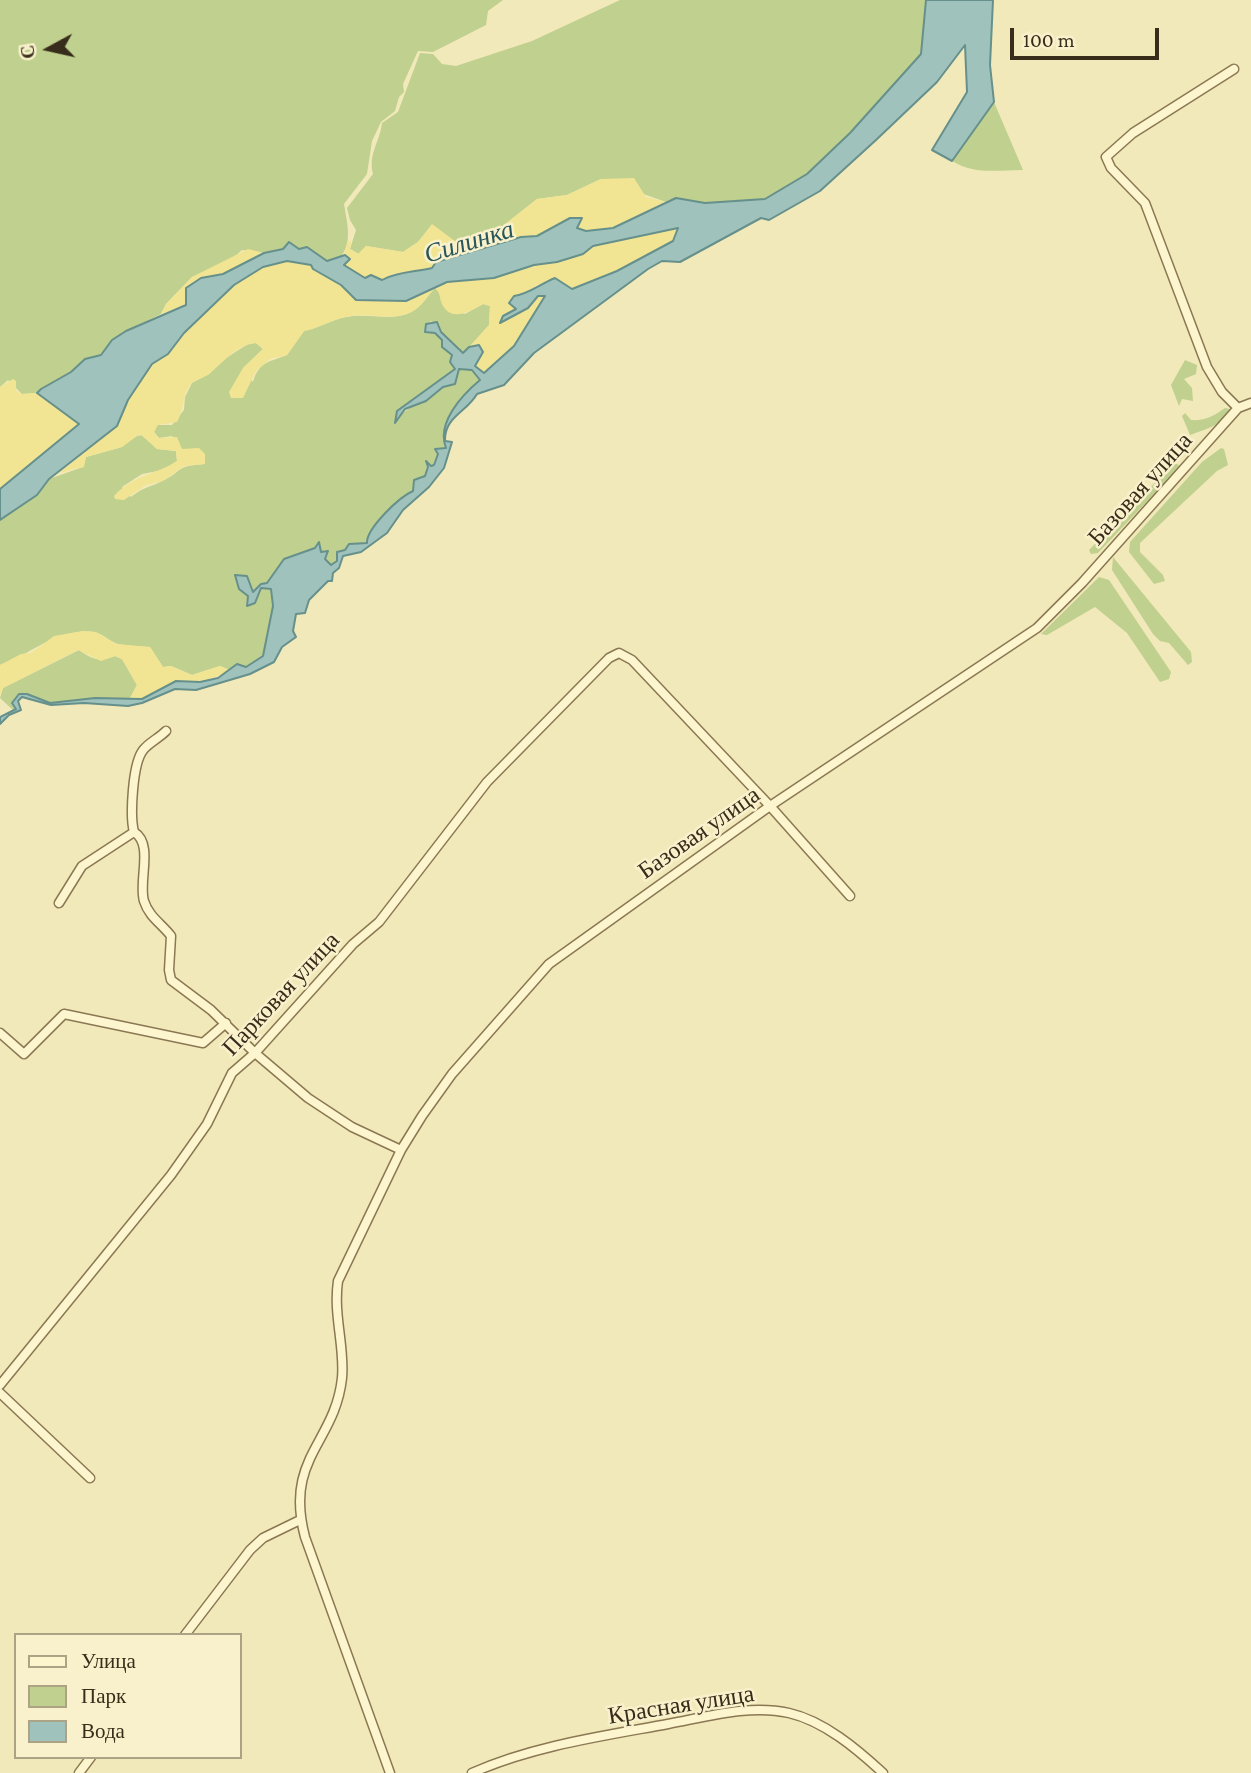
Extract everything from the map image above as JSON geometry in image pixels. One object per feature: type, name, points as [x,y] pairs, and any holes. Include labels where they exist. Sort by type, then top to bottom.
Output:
[{"type":"street","points":[[1234,69],[1133,133],[1106,157],[1111,168],[1145,203],[1207,367],[1222,392],[1238,408]]},
{"type":"street","name":"Базовая улица","points":[[300,1520],[298,1504],[303,1471],[335,1404],[342,1378],[335,1302],[338,1281],[401,1150],[452,1074],[549,964],[770,806],[1037,628],[1238,408],[1251,403]]},
{"type":"street","name":"Парковая улица","points":[[0,1385],[172,1175],[207,1124],[232,1073],[255,1053],[324,974],[379,922],[406,891],[480,789],[609,658],[619,653],[632,660],[770,806]]},
{"type":"street","points":[[166,731],[145,747],[136,768],[130,817],[134,832],[140,836],[144,848],[141,876],[144,902],[152,917],[171,936],[169,970],[172,980],[226,1023],[255,1053],[327,1112],[401,1150]]},
{"type":"street","points":[[770,806],[849,896]]},
{"type":"street","points":[[59,903],[82,866],[134,832]]},
{"type":"street","points":[[0,1033],[24,1054],[64,1014],[203,1043],[226,1023]]},
{"type":"street","points":[[0,1393],[90,1478]]},
{"type":"street","points":[[187,1633],[250,1550],[263,1538],[300,1520],[390,1773]]},
{"type":"street","name":"Красная улица","points":[[472,1773],[501,1760],[617,1734],[735,1712],[769,1711],[790,1713],[824,1727],[883,1773]]},
{"type":"green space","points":[[0,0],[503,0],[488,11],[486,25],[433,52],[418,51],[403,84],[404,92],[399,97],[395,111],[381,122],[372,141],[367,174],[344,204],[348,239],[340,258],[327,261],[307,247],[264,253],[242,250],[231,260],[192,277],[166,304],[161,314],[112,340],[101,355],[85,359],[71,372],[37,393],[22,394],[8,380],[0,387]]},
{"type":"green space","points":[[620,0],[926,0],[921,54],[850,133],[807,174],[765,199],[752,202],[705,203],[676,198],[666,202],[601,179],[567,195],[537,199],[499,229],[456,242],[432,225],[418,242],[403,252],[366,246],[359,254],[350,249],[356,230],[347,208],[373,174],[373,154],[382,123],[398,112],[420,53],[433,54],[442,64],[456,66],[532,41]]},
{"type":"green space","points":[[994,102],[1023,170],[978,170],[952,161]]},
{"type":"green space","points":[[435,288],[440,293],[443,306],[465,314],[483,304],[490,306],[489,325],[464,353],[441,332],[439,325],[431,321],[426,325],[426,333],[435,333],[452,355],[450,362],[455,369],[397,411],[398,416],[445,385],[453,385],[459,369],[472,370],[480,379],[459,401],[447,419],[444,429],[446,448],[435,449],[438,454],[434,466],[426,462],[428,467],[425,476],[414,480],[413,491],[384,514],[372,530],[367,543],[351,544],[345,551],[339,551],[337,561],[331,565],[325,559],[327,550],[321,552],[319,542],[315,548],[288,557],[267,583],[261,584],[253,592],[247,576],[235,575],[239,589],[248,596],[246,604],[258,597],[261,588],[271,590],[273,606],[263,656],[247,667],[232,671],[220,666],[192,675],[171,666],[163,667],[150,647],[118,644],[97,633],[81,632],[56,638],[0,665],[0,520],[37,495],[49,479],[83,467],[86,457],[122,447],[134,436],[144,435],[157,449],[176,451],[177,461],[163,470],[142,474],[122,487],[131,497],[184,468],[205,464],[182,449],[172,436],[159,438],[154,432],[157,425],[172,425],[184,410],[185,397],[192,383],[209,374],[223,360],[248,344],[256,343],[263,349],[243,368],[253,382],[262,366],[287,355],[304,331],[346,317],[400,316],[419,307]]},
{"type":"green space","points":[[1185,360],[1197,365],[1196,374],[1184,379],[1192,388],[1193,401],[1182,399],[1179,406],[1171,385]]},
{"type":"green space","points":[[1225,408],[1230,409],[1218,423],[1190,435],[1182,416],[1185,413],[1191,420],[1201,420]]},
{"type":"green space","points":[[1221,448],[1224,449],[1228,465],[1217,471],[1140,543],[1140,552],[1163,575],[1165,581],[1154,584],[1129,552],[1130,542],[1202,462]]},
{"type":"green space","points":[[1174,463],[1179,465],[1178,469],[1098,553],[1091,554],[1089,550]]},
{"type":"green space","points":[[1113,557],[1191,652],[1192,662],[1188,665],[1169,643],[1160,641],[1153,634],[1112,570]]},
{"type":"green space","points":[[1099,577],[1109,580],[1171,672],[1169,679],[1160,682],[1127,633],[1095,607],[1047,635],[1041,634]]},
{"type":"green space","points":[[79,650],[96,659],[115,656],[122,659],[137,685],[129,700],[95,698],[50,703],[24,693],[16,697],[13,704],[16,709],[13,710],[0,698],[3,688]]},
{"type":"sand","points":[[634,178],[646,197],[666,202],[612,227],[600,230],[577,228],[582,218],[570,218],[537,236],[521,237],[432,268],[403,275],[394,273],[382,280],[371,275],[365,278],[344,265],[350,259],[344,254],[348,241],[351,241],[350,249],[358,254],[366,246],[403,252],[418,242],[432,224],[456,242],[499,229],[537,199],[567,195],[601,179]]},
{"type":"sand","points":[[678,227],[673,241],[654,253],[572,290],[536,285],[511,315],[528,308],[538,296],[545,296],[514,346],[484,373],[475,366],[483,353],[479,345],[469,347],[489,325],[490,306],[483,304],[461,314],[451,313],[442,304],[435,288],[419,307],[400,316],[346,317],[304,331],[287,355],[270,359],[256,371],[243,398],[231,398],[229,392],[243,368],[263,349],[256,343],[242,347],[209,374],[192,383],[187,389],[177,422],[158,425],[154,432],[159,438],[177,437],[182,449],[199,448],[205,454],[205,464],[184,466],[163,481],[146,485],[124,500],[115,499],[114,496],[121,489],[136,479],[177,461],[176,451],[157,449],[140,434],[122,447],[86,457],[84,467],[59,473],[117,426],[128,400],[152,364],[158,362],[198,316],[230,287],[265,267],[284,262],[311,265],[313,270],[341,285],[356,300],[405,301],[447,282],[494,278],[534,265],[557,262],[583,254],[593,246]]},
{"type":"sand","points":[[248,249],[264,253],[223,274],[201,278],[186,305],[161,314],[166,304],[192,277]]},
{"type":"sand","points":[[13,379],[16,381],[16,390],[21,394],[37,393],[79,424],[0,489],[0,387]]},
{"type":"sand","points":[[83,631],[96,632],[116,644],[150,647],[163,667],[171,666],[192,675],[220,666],[232,671],[200,682],[176,681],[142,699],[129,700],[137,685],[122,659],[115,656],[101,661],[78,650],[3,688],[0,695],[0,665],[21,654],[31,653],[54,636]]},
{"type":"water","points":[[926,0],[993,0],[990,65],[994,102],[952,161],[932,150],[967,92],[965,45],[937,82],[820,191],[769,220],[761,218],[680,262],[662,261],[648,269],[534,353],[504,385],[477,394],[448,426],[445,441],[452,442],[444,468],[429,487],[403,510],[387,533],[361,552],[343,556],[339,568],[333,573],[332,581],[328,581],[309,600],[305,613],[296,614],[293,631],[296,637],[282,647],[274,662],[250,674],[196,690],[175,689],[128,706],[84,703],[51,705],[22,697],[18,701],[21,710],[9,715],[0,724],[0,717],[16,709],[12,703],[19,694],[27,694],[50,703],[95,698],[142,699],[176,681],[200,682],[218,678],[237,664],[246,667],[263,656],[273,606],[271,589],[261,588],[255,603],[247,606],[248,596],[239,589],[235,575],[247,576],[253,592],[261,584],[267,583],[284,559],[315,548],[319,542],[321,552],[328,551],[325,559],[331,565],[337,561],[337,552],[345,550],[349,544],[367,543],[377,522],[392,506],[413,491],[414,480],[425,476],[428,467],[426,461],[431,466],[434,465],[438,454],[435,449],[446,448],[444,439],[445,429],[452,410],[480,380],[472,370],[459,369],[455,384],[443,387],[426,401],[405,409],[395,423],[397,411],[455,369],[450,362],[452,355],[442,347],[442,340],[435,333],[425,332],[426,324],[437,322],[441,332],[463,353],[469,347],[479,345],[483,352],[475,366],[484,373],[514,346],[545,296],[538,296],[528,308],[500,323],[503,316],[516,309],[509,303],[514,296],[555,278],[572,289],[617,271],[673,241],[678,228],[593,246],[583,254],[557,262],[534,265],[494,278],[447,282],[406,301],[356,300],[341,285],[313,269],[311,265],[287,261],[263,267],[234,285],[184,333],[168,354],[152,364],[128,400],[117,426],[49,479],[37,495],[0,520],[0,489],[79,424],[37,393],[41,389],[71,372],[85,359],[101,355],[112,340],[126,331],[186,305],[186,288],[201,278],[223,274],[264,253],[283,249],[289,242],[299,249],[307,247],[327,261],[345,255],[350,259],[344,265],[365,278],[371,275],[382,280],[432,268],[436,262],[521,237],[537,236],[570,218],[582,218],[577,228],[586,231],[613,228],[676,198],[705,203],[765,199],[807,174],[850,133],[921,54]]},
{"type":"water label","name":"Силинка","points":[[469,242]]}]
